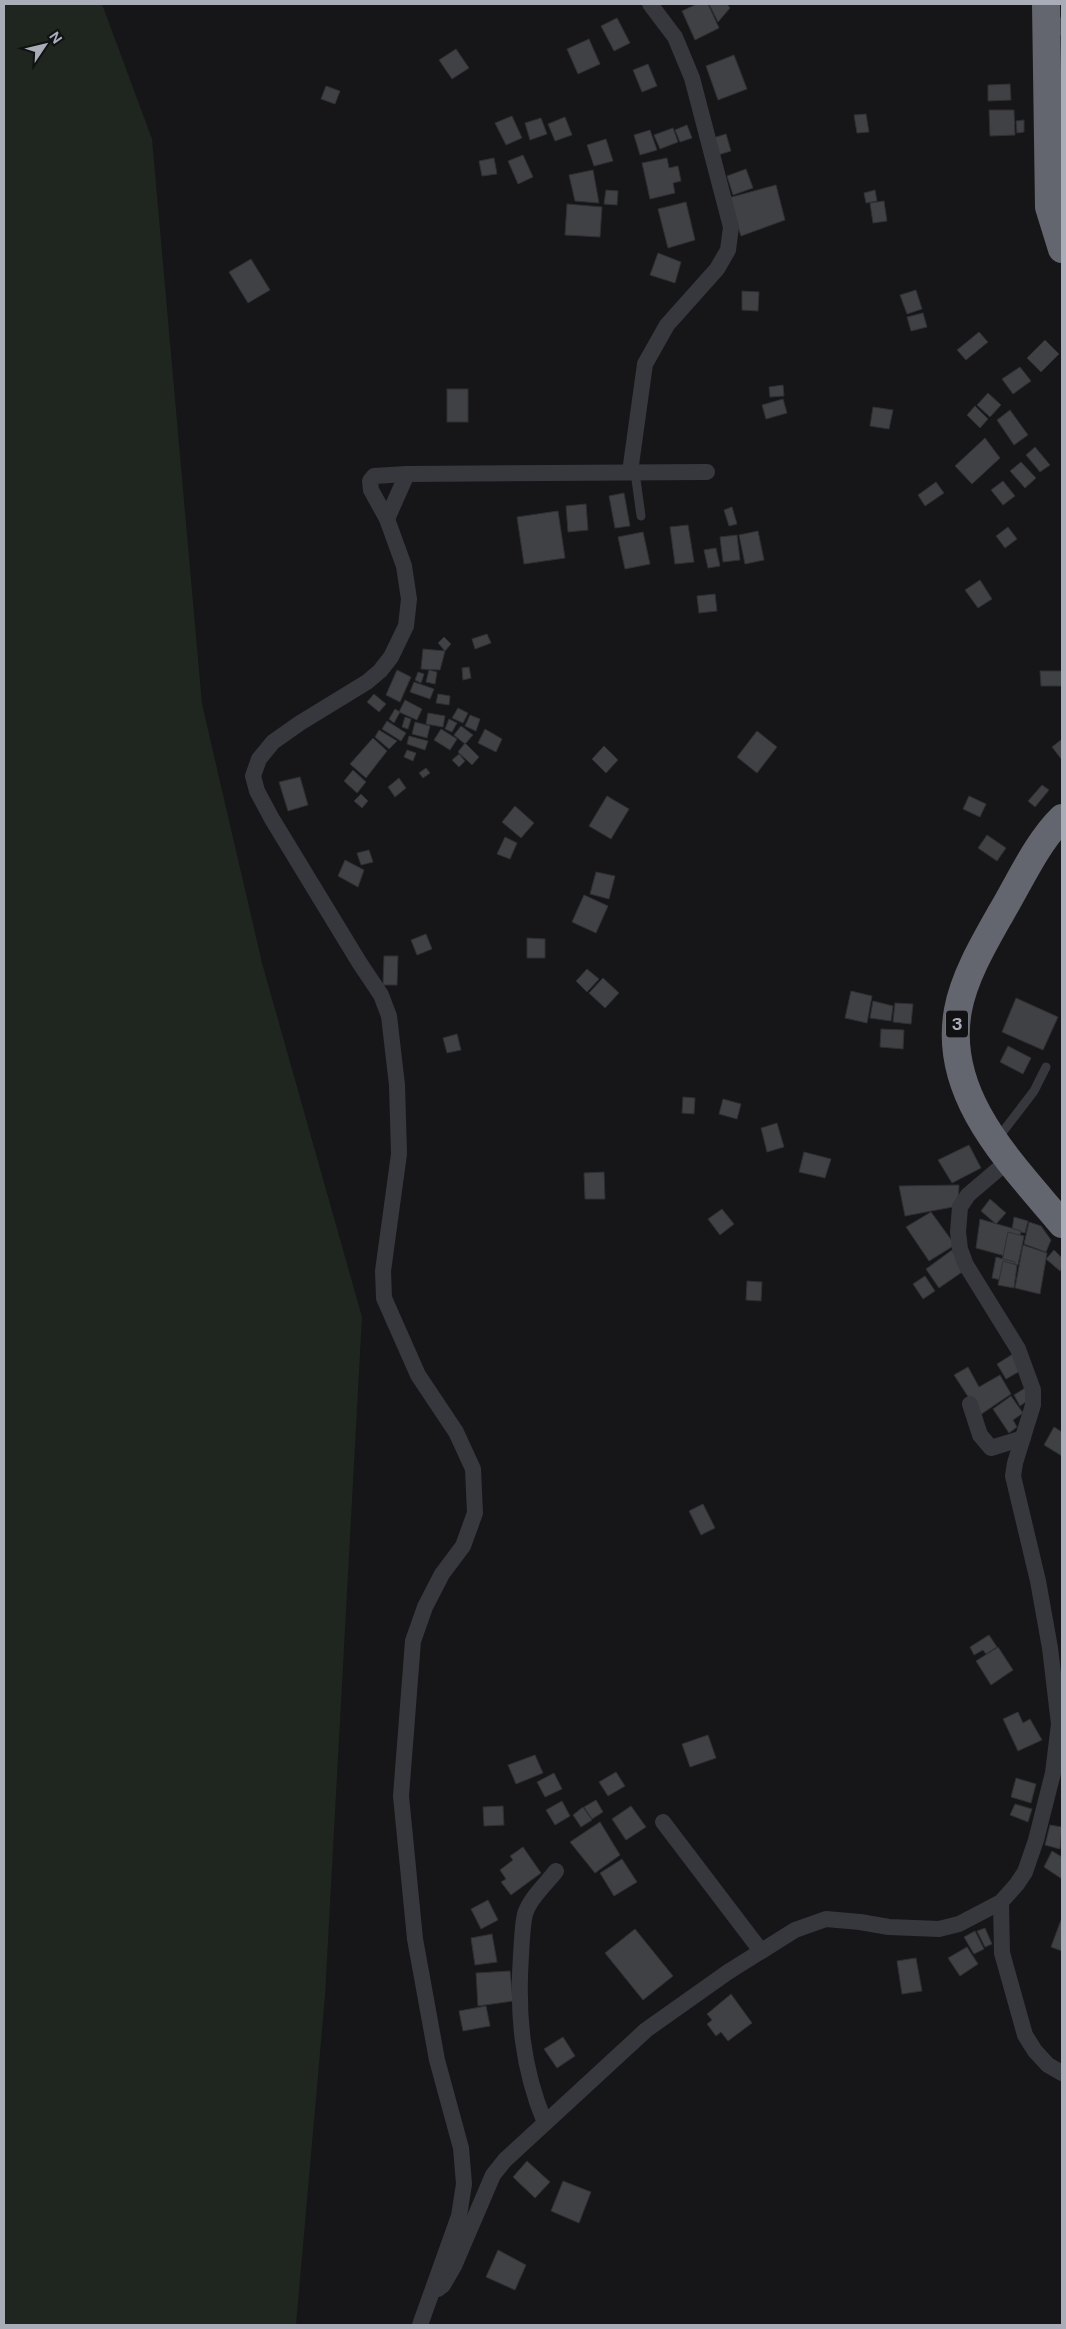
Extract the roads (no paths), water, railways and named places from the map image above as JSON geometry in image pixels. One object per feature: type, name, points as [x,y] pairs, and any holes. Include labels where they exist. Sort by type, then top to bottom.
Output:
[{"type":"highway","points":[[1046,4],[1049,207],[1062,249]]},
{"type":"highway","name":"3","points":[[1062,818],[1031,862],[996,921],[966,981],[958,1010],[955,1046],[964,1089],[1002,1151],[1062,1224]]},
{"type":"street","points":[[632,472],[645,364],[667,324],[717,269],[728,250],[731,227],[692,78],[675,37],[650,4]]},
{"type":"street","points":[[420,2325],[459,2216],[464,2184],[461,2148],[437,2060],[415,1939],[401,1796],[413,1641],[425,1607],[442,1574],[463,1546],[475,1513],[473,1469],[456,1432],[418,1375],[384,1298],[383,1271],[399,1154],[397,1085],[390,1016],[381,995],[272,819],[257,791],[253,776],[259,759],[274,742],[300,723],[367,682],[380,671],[391,658],[406,626],[409,599],[404,566],[387,519],[372,490],[370,481],[374,476],[380,474],[707,472]]},
{"type":"street","points":[[387,519],[407,474]]},
{"type":"street","points":[[430,2294],[443,2285],[454,2266],[493,2175],[512,2154],[646,2030],[761,1951],[795,1930],[826,1919],[889,1927],[939,1929],[959,1924],[1001,1902],[1025,1872],[1036,1840],[1053,1772],[1060,1724],[1050,1648],[1038,1581],[1013,1476],[1015,1463],[1033,1405],[1033,1390],[1018,1350],[966,1265],[960,1249],[958,1232],[960,1208],[968,1194],[1002,1151]]},
{"type":"street","points":[[970,1404],[980,1435],[991,1448],[1023,1438]]},
{"type":"street","points":[[663,1822],[761,1951]]},
{"type":"street","points":[[545,2123],[533,2093],[526,2064],[519,1983],[525,1913],[531,1902],[556,1871]]},
{"type":"street","points":[[1001,1902],[1002,1953],[1025,2035],[1035,2051],[1048,2065],[1062,2073]]},
{"type":"lane","points":[[632,472],[641,516]]},
{"type":"lane","points":[[1002,1151],[1046,1066]]}]
